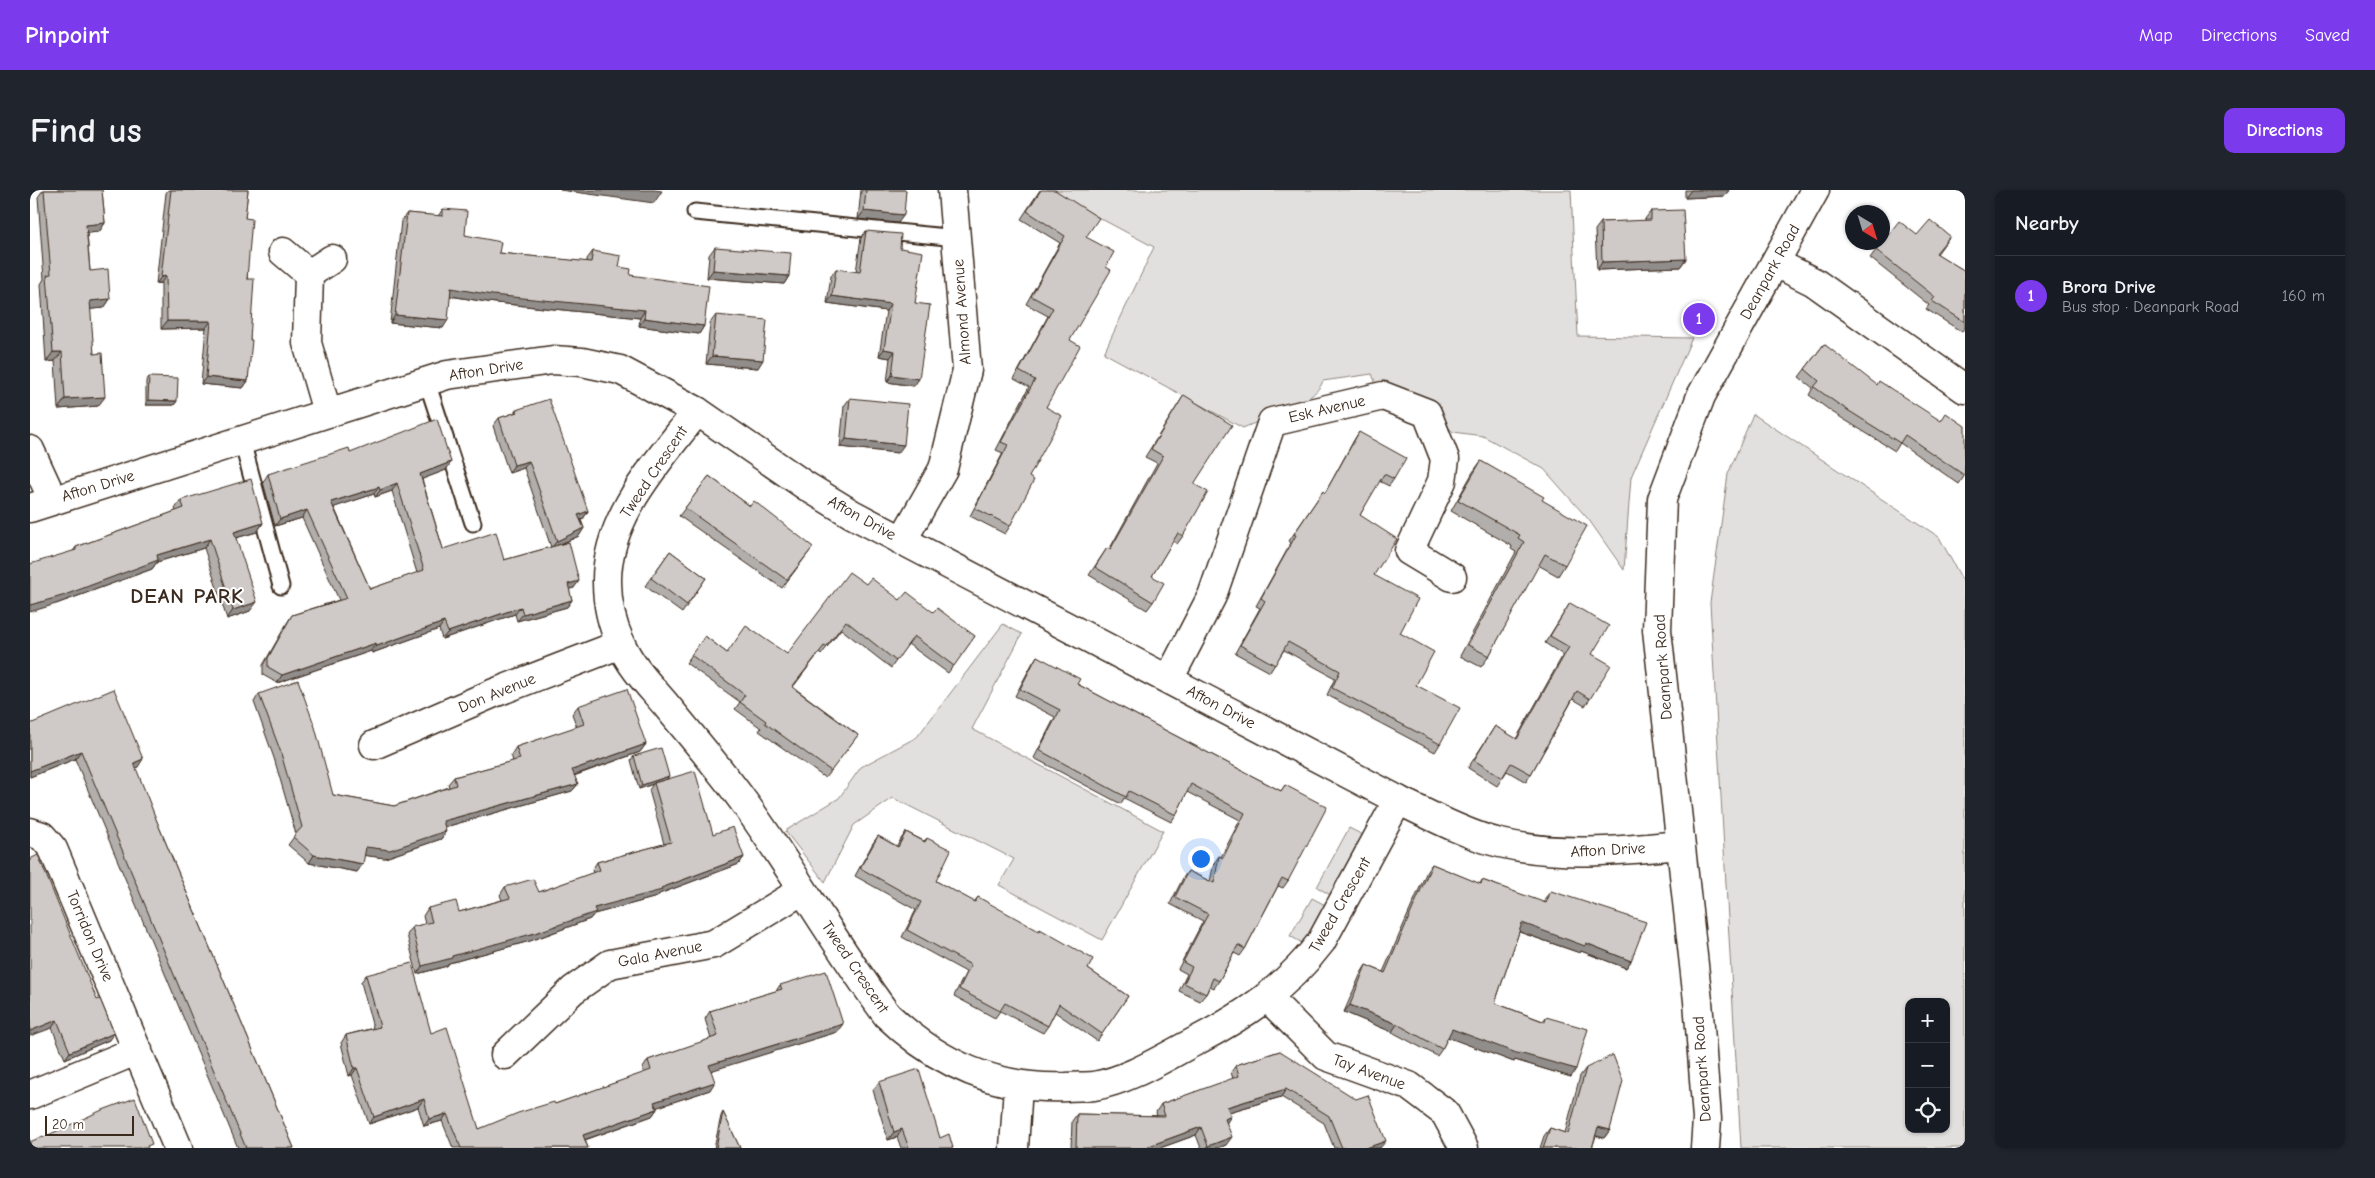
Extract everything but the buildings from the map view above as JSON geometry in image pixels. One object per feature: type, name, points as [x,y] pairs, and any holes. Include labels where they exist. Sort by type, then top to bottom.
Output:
[{"type":"street","name":"Almond Avenue","points":[[902,541],[943,469],[967,370],[952,190]]},
{"type":"street","name":"Deanpark Road","points":[[1705,1148],[1707,1119],[1698,1010],[1657,630],[1662,499],[1701,396],[1815,190]]},
{"type":"street","points":[[283,252],[308,274],[307,343],[327,412]]},
{"type":"street","points":[[308,274],[332,259]]},
{"type":"street","points":[[1776,262],[1814,282],[1965,389]]},
{"type":"street","name":"Afton Drive","points":[[41,504],[447,375],[553,360],[582,362],[620,370],[696,411],[806,486],[902,541],[1398,800],[1499,843],[1554,852],[1607,852],[1680,845]]},
{"type":"street","name":"Esk Avenue","points":[[1169,679],[1212,596],[1272,422],[1383,396],[1427,413],[1445,459],[1442,481],[1408,551],[1452,577]]},
{"type":"street","name":"Tweed Crescent","points":[[696,411],[649,475],[625,513],[616,534],[610,555],[607,582],[610,612],[621,644],[638,671],[746,804],[887,1015],[908,1035],[938,1056],[977,1074],[1018,1086],[1094,1086],[1131,1073],[1218,1030],[1268,998],[1309,958],[1321,942],[1398,800]]},
{"type":"street","points":[[30,450],[41,504]]},
{"type":"street","name":"Don Avenue","points":[[374,744],[494,693],[621,644]]},
{"type":"street","name":"Torridon Drive","points":[[30,832],[42,836],[53,849],[178,1148]]},
{"type":"street","name":"Gala Avenue","points":[[505,1055],[572,990],[610,964],[714,944],[804,890]]},
{"type":"street","name":"Tay Avenue","points":[[1268,998],[1326,1056],[1409,1086],[1446,1113],[1464,1148]]},
{"type":"street","points":[[30,1095],[138,1050]]},
{"type":"street","points":[[1014,1148],[1018,1086]]},
{"type":"lane","points":[[694,212],[956,238]]},
{"type":"lane","points":[[426,382],[473,523]]},
{"type":"lane","points":[[242,441],[281,586]]},
{"type":"shaded area","points":[[1047,190],[1571,190],[1578,336],[1692,338],[1631,477],[1624,570],[1589,520],[1544,469],[1483,436],[1453,432],[1428,408],[1378,389],[1372,374],[1323,381],[1310,397],[1300,403],[1243,428],[1104,353],[1154,247]]},
{"type":"shaded area","points":[[1753,414],[1939,537],[1965,585],[1965,1148],[1741,1148],[1710,603],[1728,474]]},
{"type":"shaded area","points":[[1003,624],[1022,634],[972,729],[1163,831],[1102,940],[999,885],[1014,859],[893,798],[854,825],[825,882],[785,831],[839,798],[861,767],[917,737]]},
{"type":"shaded area","points":[[1349,828],[1363,835],[1332,896],[1317,887]]},
{"type":"shaded area","points":[[1312,898],[1327,906],[1304,944],[1290,936]]},
{"type":"place","name":"Brora Drive","points":[[1699,319]]},
{"type":"district","name":"DEAN PARK","points":[[187,596]]}]
